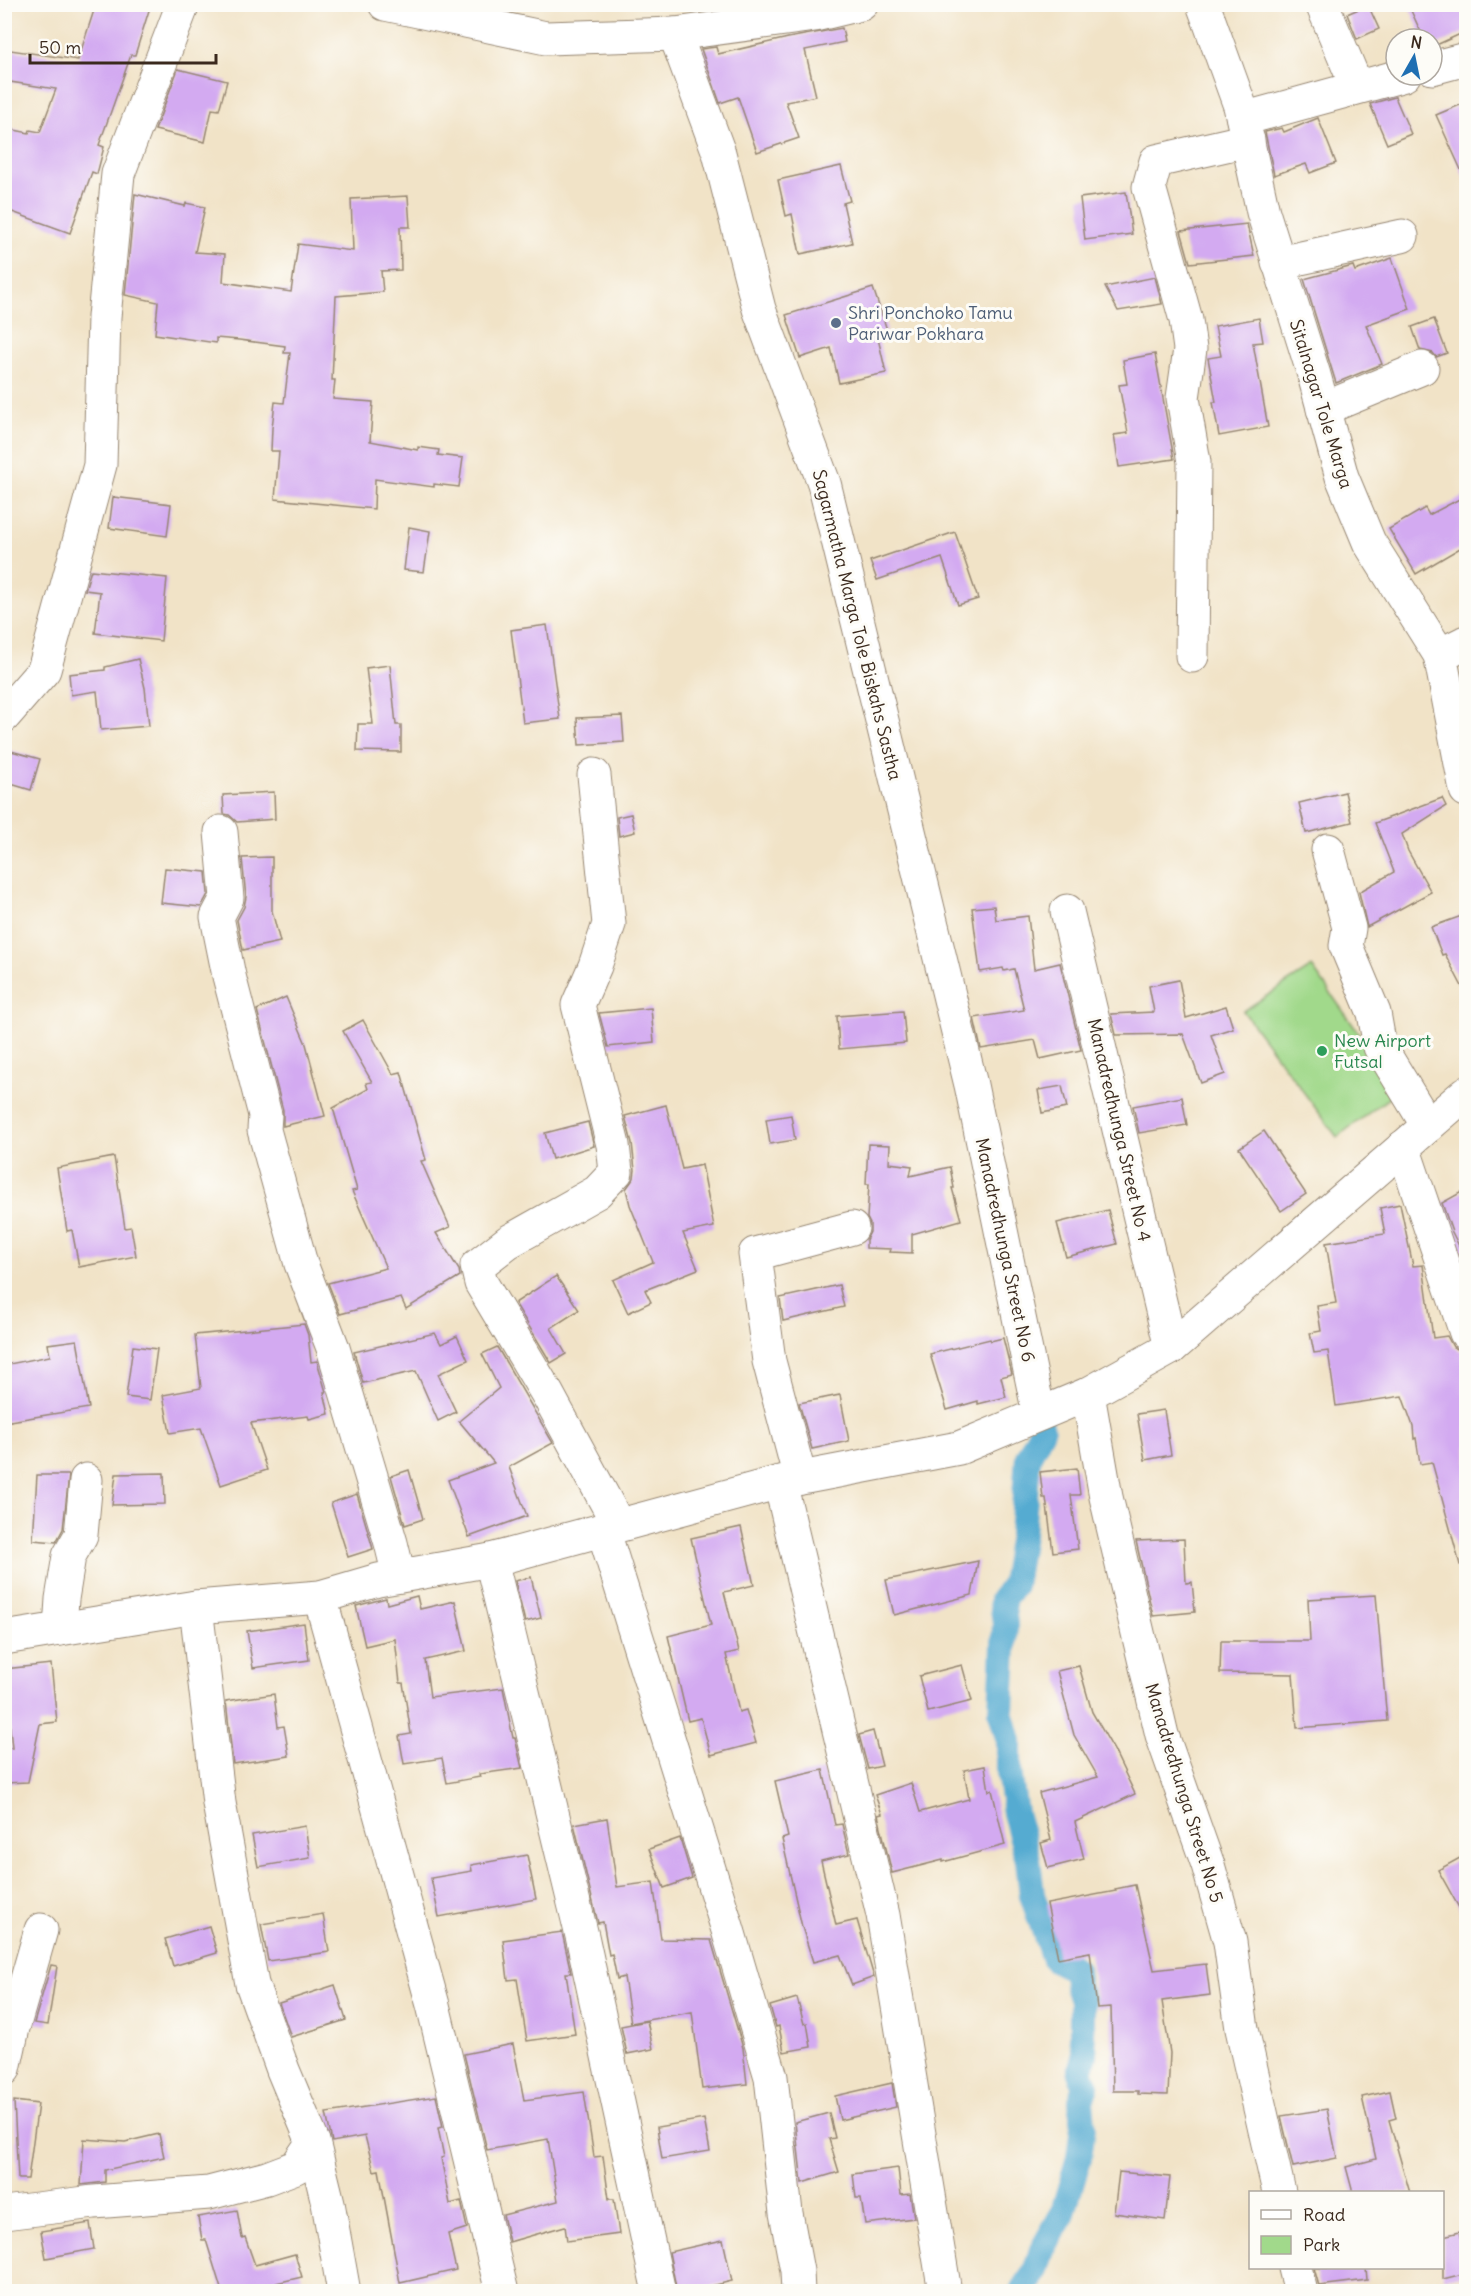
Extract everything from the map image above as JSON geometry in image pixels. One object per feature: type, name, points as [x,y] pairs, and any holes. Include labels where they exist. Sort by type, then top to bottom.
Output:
[{"type":"street","points":[[4,716],[44,670],[100,465],[104,317],[118,174],[183,4]]},
{"type":"street","points":[[385,4],[546,38],[675,34],[814,15],[861,4]]},
{"type":"street","name":"Sitalnagar Tole Marga","points":[[1203,4],[1240,106],[1263,212],[1342,477],[1368,542],[1453,649],[1467,790]]},
{"type":"street","points":[[1322,4],[1357,87]]},
{"type":"street","name":"Sagarmatha Marga Tole Biskahs Sastha","points":[[675,34],[718,153],[759,309],[824,483],[971,1085]]},
{"type":"street","points":[[1444,65],[1467,59]]},
{"type":"street","points":[[1192,656],[1194,462],[1183,398],[1190,349],[1186,320],[1149,187],[1156,161],[1357,87],[1384,80]]},
{"type":"street","points":[[1278,263],[1402,236]]},
{"type":"street","points":[[1323,409],[1422,368]]},
{"type":"street","points":[[594,775],[609,924],[595,966],[578,1005],[613,1145],[616,1172],[597,1192],[508,1242],[477,1266],[481,1283],[548,1395],[610,1527],[771,2077],[786,2213],[797,2271],[798,2292]]},
{"type":"street","points":[[221,832],[227,898],[217,917],[229,976],[265,1115],[264,1130],[300,1264],[333,1348],[399,1576]]},
{"type":"street","points":[[1328,850],[1349,928],[1346,946],[1374,1013],[1380,1047],[1428,1126]]},
{"type":"street","name":"Manadredhunga Street No 4","points":[[1067,911],[1171,1348]]},
{"type":"street","name":"Manadredhunga Street No 6","points":[[971,1085],[1039,1414]]},
{"type":"street","points":[[4,1638],[196,1607],[320,1597],[378,1580],[492,1560],[790,1480],[959,1448],[1088,1394],[1171,1348],[1467,1093]]},
{"type":"street","points":[[1403,1148],[1467,1333]]},
{"type":"street","points":[[852,1228],[756,1254],[769,1361],[790,1480],[883,1915],[945,2292]]},
{"type":"street","name":"Manadredhunga Street No 5","points":[[1088,1394],[1106,1497],[1162,1735],[1208,1865],[1230,1942],[1242,2030],[1279,2191]]},
{"type":"street","points":[[60,1629],[69,1556],[81,1535],[86,1480]]},
{"type":"street","points":[[492,1560],[582,1936],[659,2292]]},
{"type":"street","points":[[320,1597],[433,2005],[502,2292]]},
{"type":"street","points":[[196,1607],[219,1803],[252,1984],[312,2142],[328,2203],[344,2292]]},
{"type":"street","points":[[4,2069],[13,2028],[41,1930]]},
{"type":"street","points":[[4,2213],[94,2202],[209,2193],[267,2178],[296,2167],[312,2142]]},
{"type":"street","points":[[1295,2269],[1301,2292]]},
{"type":"green space","name":"New Airport Futsal","points":[[1312,967],[1399,1090],[1337,1137],[1243,1011]]},
{"type":"building","points":[[96,4],[151,4],[135,55],[131,55],[99,145],[104,147],[97,174],[92,172],[70,233],[4,209],[4,128],[29,133],[30,130],[40,132],[56,89],[4,81],[4,49],[78,60]]},
{"type":"building","points":[[1408,4],[1467,4],[1467,31],[1444,42],[1444,27],[1419,27]]},
{"type":"building","points":[[1368,5],[1379,29],[1357,39],[1347,14]]},
{"type":"building","points":[[842,28],[845,42],[805,50],[816,96],[786,102],[799,138],[757,152],[738,97],[720,103],[701,49],[716,47],[718,54]]},
{"type":"building","points":[[178,69],[227,81],[219,110],[212,109],[205,142],[155,130]]},
{"type":"building","points":[[1395,97],[1411,134],[1387,144],[1370,104]]},
{"type":"building","points":[[1467,102],[1467,183],[1436,115]]},
{"type":"building","points":[[1318,118],[1336,163],[1310,173],[1306,164],[1274,175],[1265,132],[1282,128],[1284,132]]},
{"type":"building","points":[[841,166],[850,201],[843,203],[852,243],[800,254],[792,214],[786,216],[778,180]]},
{"type":"building","points":[[1126,192],[1132,234],[1085,240],[1080,198]]},
{"type":"building","points":[[135,194],[185,206],[186,203],[205,207],[195,252],[225,254],[223,282],[291,292],[298,244],[353,251],[351,199],[408,196],[410,227],[400,227],[401,270],[381,271],[383,292],[336,296],[333,399],[373,402],[370,441],[418,450],[418,447],[439,450],[438,455],[463,458],[459,487],[434,484],[434,487],[375,479],[374,509],[275,499],[279,451],[271,451],[272,428],[275,402],[284,403],[290,353],[284,353],[285,346],[216,338],[216,343],[155,334],[158,302],[125,295]]},
{"type":"building","points":[[1247,224],[1254,256],[1190,263],[1181,231]]},
{"type":"building","points":[[1392,258],[1410,309],[1366,325],[1382,364],[1336,383],[1304,279],[1353,266],[1355,271]]},
{"type":"building","points":[[1155,277],[1162,304],[1118,311],[1105,287]]},
{"type":"building","name":"Shri Ponchoko Tamu Pariwar Pokhara","points":[[873,288],[887,330],[877,334],[886,373],[839,383],[831,348],[800,358],[786,315]]},
{"type":"building","points":[[1259,318],[1263,342],[1253,343],[1268,427],[1219,436],[1208,358],[1221,356],[1215,326]]},
{"type":"building","points":[[1434,319],[1447,353],[1436,357],[1433,353],[1420,350],[1412,327]]},
{"type":"building","points":[[1155,354],[1174,459],[1119,467],[1114,435],[1128,433],[1119,385],[1127,384],[1123,360]]},
{"type":"building","points":[[1467,495],[1467,544],[1416,574],[1389,529],[1425,508],[1429,515]]},
{"type":"building","points":[[113,497],[171,504],[167,536],[109,528]]},
{"type":"building","points":[[409,527],[430,531],[424,572],[404,570]]},
{"type":"building","points":[[955,532],[978,599],[958,605],[942,558],[877,580],[870,561]]},
{"type":"building","points":[[91,570],[167,578],[161,641],[95,633],[100,592],[85,590]]},
{"type":"building","points":[[547,625],[560,719],[523,723],[511,630]]},
{"type":"building","points":[[138,659],[145,688],[149,726],[101,730],[97,691],[71,695],[69,674],[105,670],[105,667]]},
{"type":"building","points":[[390,665],[396,725],[401,725],[401,752],[357,751],[358,724],[373,724],[366,668]]},
{"type":"building","points":[[622,716],[624,742],[579,745],[577,718]]},
{"type":"building","points":[[4,749],[40,759],[31,790],[4,782]]},
{"type":"building","points":[[274,792],[275,819],[237,822],[224,814],[223,795]]},
{"type":"building","points":[[1345,792],[1352,822],[1306,833],[1299,803]]},
{"type":"building","points":[[1442,798],[1446,806],[1402,834],[1408,851],[1431,892],[1367,927],[1359,892],[1394,872],[1375,823]]},
{"type":"building","points":[[631,814],[635,832],[619,836],[617,817]]},
{"type":"building","points":[[272,857],[272,911],[280,942],[243,950],[237,920],[246,897],[242,858]]},
{"type":"building","points":[[165,868],[206,872],[208,894],[201,907],[161,903]]},
{"type":"building","points":[[994,906],[996,920],[1028,916],[1034,969],[1060,963],[1081,1050],[1040,1059],[1035,1040],[981,1049],[974,1018],[1024,1010],[1014,969],[1004,971],[1003,968],[980,972],[972,908]]},
{"type":"building","points":[[1467,914],[1467,996],[1445,954],[1442,955],[1431,927]]},
{"type":"building","points":[[1179,980],[1186,1018],[1226,1006],[1233,1028],[1211,1035],[1225,1074],[1201,1083],[1183,1034],[1116,1035],[1111,1014],[1154,1012],[1149,986]]},
{"type":"building","points":[[286,997],[306,1044],[325,1116],[283,1126],[283,1110],[257,1010]]},
{"type":"building","points":[[651,1008],[654,1042],[608,1047],[599,1013]]},
{"type":"building","points":[[903,1011],[906,1043],[839,1049],[837,1016]]},
{"type":"building","points":[[363,1020],[393,1074],[401,1072],[426,1160],[421,1161],[450,1227],[436,1233],[459,1270],[460,1276],[406,1309],[401,1298],[340,1314],[328,1283],[386,1268],[352,1191],[357,1190],[333,1108],[368,1089],[366,1083],[372,1082],[343,1031]]},
{"type":"building","points":[[1062,1086],[1067,1108],[1042,1113],[1038,1090]]},
{"type":"building","points":[[1182,1097],[1187,1125],[1139,1133],[1133,1106]]},
{"type":"building","points":[[666,1105],[682,1169],[702,1165],[714,1227],[683,1233],[698,1269],[645,1290],[651,1302],[628,1313],[613,1280],[653,1262],[626,1189],[634,1178],[635,1170],[632,1143],[625,1116]]},
{"type":"building","points":[[791,1115],[795,1140],[770,1144],[766,1119]]},
{"type":"building","points":[[588,1122],[594,1146],[552,1159],[545,1133]]},
{"type":"building","points":[[1264,1131],[1306,1194],[1281,1211],[1239,1148]]},
{"type":"building","points":[[868,1144],[890,1145],[889,1163],[912,1166],[910,1176],[950,1167],[954,1188],[952,1188],[961,1220],[912,1234],[912,1253],[866,1248],[866,1240],[870,1232],[867,1218],[869,1184],[866,1184]]},
{"type":"building","points":[[114,1157],[125,1228],[131,1227],[136,1256],[79,1267],[72,1230],[67,1231],[57,1168]]},
{"type":"building","points":[[1467,1189],[1467,1262],[1452,1232],[1442,1203]]},
{"type":"building","points":[[1400,1204],[1413,1266],[1423,1265],[1433,1338],[1447,1336],[1453,1347],[1462,1351],[1467,1370],[1467,1564],[1460,1565],[1432,1462],[1420,1464],[1413,1426],[1402,1396],[1336,1406],[1328,1351],[1314,1353],[1310,1333],[1321,1331],[1317,1306],[1336,1303],[1326,1243],[1385,1234],[1380,1208]]},
{"type":"building","points":[[1108,1210],[1117,1244],[1066,1257],[1057,1223]]},
{"type":"building","points":[[556,1276],[579,1310],[551,1328],[566,1354],[551,1363],[515,1303]]},
{"type":"building","points":[[839,1285],[844,1307],[783,1321],[780,1298]]},
{"type":"building","points":[[304,1324],[308,1335],[311,1362],[317,1361],[326,1392],[324,1392],[329,1414],[309,1419],[308,1416],[251,1423],[267,1470],[221,1485],[201,1428],[170,1433],[163,1395],[201,1388],[195,1335]]},
{"type":"building","points":[[435,1333],[441,1344],[457,1336],[468,1360],[438,1374],[456,1412],[438,1421],[416,1371],[363,1383],[354,1352]]},
{"type":"building","points":[[1003,1338],[1012,1374],[1001,1377],[1006,1397],[978,1404],[978,1401],[947,1410],[930,1354],[990,1339],[991,1341]]},
{"type":"building","points":[[77,1340],[89,1408],[4,1422],[4,1365],[50,1356],[48,1344]]},
{"type":"building","points":[[133,1346],[157,1349],[150,1400],[126,1397]]},
{"type":"building","points":[[497,1347],[553,1443],[509,1467],[527,1516],[469,1537],[448,1480],[494,1463],[459,1421],[499,1388],[482,1354]]},
{"type":"building","points":[[840,1395],[849,1441],[812,1449],[799,1403]]},
{"type":"building","points":[[1164,1410],[1171,1455],[1145,1460],[1137,1414]]},
{"type":"building","points":[[1077,1468],[1080,1495],[1071,1495],[1078,1549],[1053,1552],[1040,1472]]},
{"type":"building","points":[[409,1470],[423,1519],[405,1525],[391,1476]]},
{"type":"building","points":[[164,1473],[165,1504],[112,1505],[116,1474]]},
{"type":"building","points":[[37,1475],[69,1475],[63,1529],[56,1542],[33,1540]]},
{"type":"building","points":[[357,1494],[373,1549],[348,1557],[331,1503]]},
{"type":"building","points":[[741,1527],[754,1585],[724,1592],[739,1651],[726,1654],[739,1712],[746,1710],[756,1743],[711,1755],[701,1718],[688,1721],[668,1636],[711,1625],[691,1538]]},
{"type":"building","points":[[1184,1539],[1186,1583],[1192,1582],[1195,1612],[1153,1616],[1136,1541]]},
{"type":"building","points":[[978,1561],[972,1595],[894,1615],[886,1580]]},
{"type":"building","points":[[531,1577],[541,1618],[525,1622],[515,1581]]},
{"type":"building","points":[[1376,1595],[1387,1721],[1297,1728],[1293,1674],[1220,1673],[1221,1641],[1310,1641],[1308,1599]]},
{"type":"building","points":[[417,1596],[420,1609],[455,1601],[466,1651],[425,1660],[430,1697],[503,1688],[513,1738],[515,1738],[522,1768],[479,1774],[480,1777],[447,1783],[442,1758],[404,1764],[399,1736],[411,1734],[403,1683],[400,1683],[395,1639],[365,1646],[356,1606],[386,1598],[387,1604]]},
{"type":"building","points":[[304,1623],[309,1660],[253,1668],[247,1631]]},
{"type":"building","points":[[51,1664],[57,1722],[40,1724],[28,1782],[4,1783],[4,1749],[12,1748],[4,1669]]},
{"type":"building","points":[[962,1665],[972,1701],[928,1712],[919,1676]]},
{"type":"building","points":[[1079,1666],[1092,1712],[1114,1750],[1135,1794],[1075,1822],[1084,1859],[1048,1868],[1041,1843],[1051,1840],[1039,1793],[1098,1777],[1074,1735],[1057,1671]]},
{"type":"building","points":[[274,1694],[278,1727],[284,1726],[289,1756],[233,1764],[226,1701]]},
{"type":"building","points":[[873,1731],[882,1766],[868,1769],[859,1735]]},
{"type":"building","points":[[985,1766],[989,1791],[992,1790],[1005,1845],[892,1873],[878,1815],[882,1814],[875,1795],[911,1783],[920,1812],[969,1799],[964,1770]]},
{"type":"building","points":[[823,1770],[835,1825],[842,1824],[849,1854],[821,1861],[836,1925],[857,1920],[874,1977],[852,1985],[840,1955],[813,1962],[802,1927],[782,1839],[788,1837],[775,1781]]},
{"type":"building","points":[[607,1818],[617,1887],[653,1882],[661,1939],[711,1940],[743,2048],[747,2084],[702,2089],[692,2012],[631,2023],[624,1977],[617,1979],[612,1954],[609,1955],[603,1922],[598,1923],[574,1824]]},
{"type":"building","points":[[305,1826],[310,1858],[258,1867],[252,1835]]},
{"type":"building","points":[[680,1838],[692,1878],[664,1888],[649,1849]]},
{"type":"building","points":[[1467,1854],[1467,1922],[1438,1870]]},
{"type":"building","points":[[527,1855],[536,1899],[439,1917],[431,1878],[472,1871],[471,1865]]},
{"type":"building","points":[[1135,1885],[1154,1970],[1206,1964],[1210,1995],[1162,2001],[1170,2053],[1168,2095],[1138,2094],[1138,2091],[1113,2091],[1111,2007],[1097,2008],[1090,1952],[1058,1958],[1047,1904],[1116,1891],[1115,1889]]},
{"type":"building","points":[[323,1914],[329,1952],[268,1961],[261,1924]]},
{"type":"building","points":[[209,1926],[217,1953],[173,1966],[165,1939]]},
{"type":"building","points":[[562,1932],[571,1973],[566,1973],[575,2034],[527,2041],[517,1979],[508,1980],[503,1940]]},
{"type":"building","points":[[51,1965],[57,1966],[48,2025],[34,2023]]},
{"type":"building","points":[[335,1985],[346,2020],[291,2037],[279,2003]]},
{"type":"building","points":[[797,1998],[804,2024],[807,2023],[811,2047],[784,2052],[779,2026],[776,2027],[770,2006]]},
{"type":"building","points":[[647,2021],[653,2049],[627,2054],[621,2026]]},
{"type":"building","points":[[513,2044],[524,2100],[584,2092],[594,2157],[603,2156],[609,2199],[614,2199],[619,2234],[567,2241],[565,2226],[509,2242],[503,2215],[558,2201],[548,2139],[487,2150],[464,2054]]},
{"type":"building","points":[[892,2083],[896,2107],[840,2120],[835,2096]]},
{"type":"building","points":[[1390,2091],[1396,2118],[1389,2120],[1409,2191],[1352,2191],[1346,2167],[1376,2159],[1362,2097]]},
{"type":"building","points":[[436,2096],[443,2127],[438,2128],[444,2157],[441,2158],[450,2204],[461,2201],[467,2228],[448,2234],[456,2270],[400,2283],[379,2170],[374,2171],[365,2136],[332,2142],[326,2113]]},
{"type":"building","points":[[14,2101],[38,2104],[28,2179],[18,2179]]},
{"type":"building","points":[[1327,2109],[1337,2158],[1293,2167],[1281,2116]]},
{"type":"building","points":[[829,2113],[835,2138],[829,2139],[839,2172],[802,2183],[795,2122]]},
{"type":"building","points":[[704,2119],[710,2151],[662,2159],[657,2127]]},
{"type":"building","points":[[159,2134],[164,2157],[105,2170],[105,2182],[81,2185],[84,2139],[125,2142]]},
{"type":"building","points":[[898,2168],[901,2195],[910,2194],[914,2218],[865,2224],[861,2198],[856,2198],[853,2174]]},
{"type":"building","points":[[1119,2172],[1170,2177],[1165,2220],[1114,2213]]},
{"type":"building","points":[[237,2210],[242,2238],[245,2237],[255,2265],[295,2254],[302,2277],[238,2292],[222,2292],[206,2240],[202,2240],[198,2217]]},
{"type":"building","points":[[90,2223],[94,2249],[46,2258],[41,2231]]},
{"type":"building","points":[[1460,2232],[1467,2258],[1467,2273],[1443,2279],[1444,2236]]},
{"type":"building","points":[[723,2240],[732,2281],[687,2292],[677,2292],[669,2252]]},
{"type":"building","points":[[1314,2269],[1366,2269],[1367,2280],[1319,2286]]},
{"type":"waterway","points":[[1022,2292],[1035,2272],[1042,2250],[1062,2215],[1079,2158],[1083,2126],[1081,2101],[1086,2085],[1080,2073],[1085,2054],[1082,2036],[1082,2000],[1077,1987],[1076,1970],[1054,1959],[1032,1895],[1028,1860],[1015,1813],[1009,1771],[1009,1741],[1001,1712],[1005,1624],[1002,1600],[1014,1585],[1022,1535],[1028,1457],[1042,1430],[1039,1420],[1040,1406],[1049,1402]]},
{"type":"place","name":"Shri Ponchoko Tamu Pariwar Pokhara","points":[[836,323]]},
{"type":"place","name":"New Airport Futsal","points":[[1322,1051]]}]
